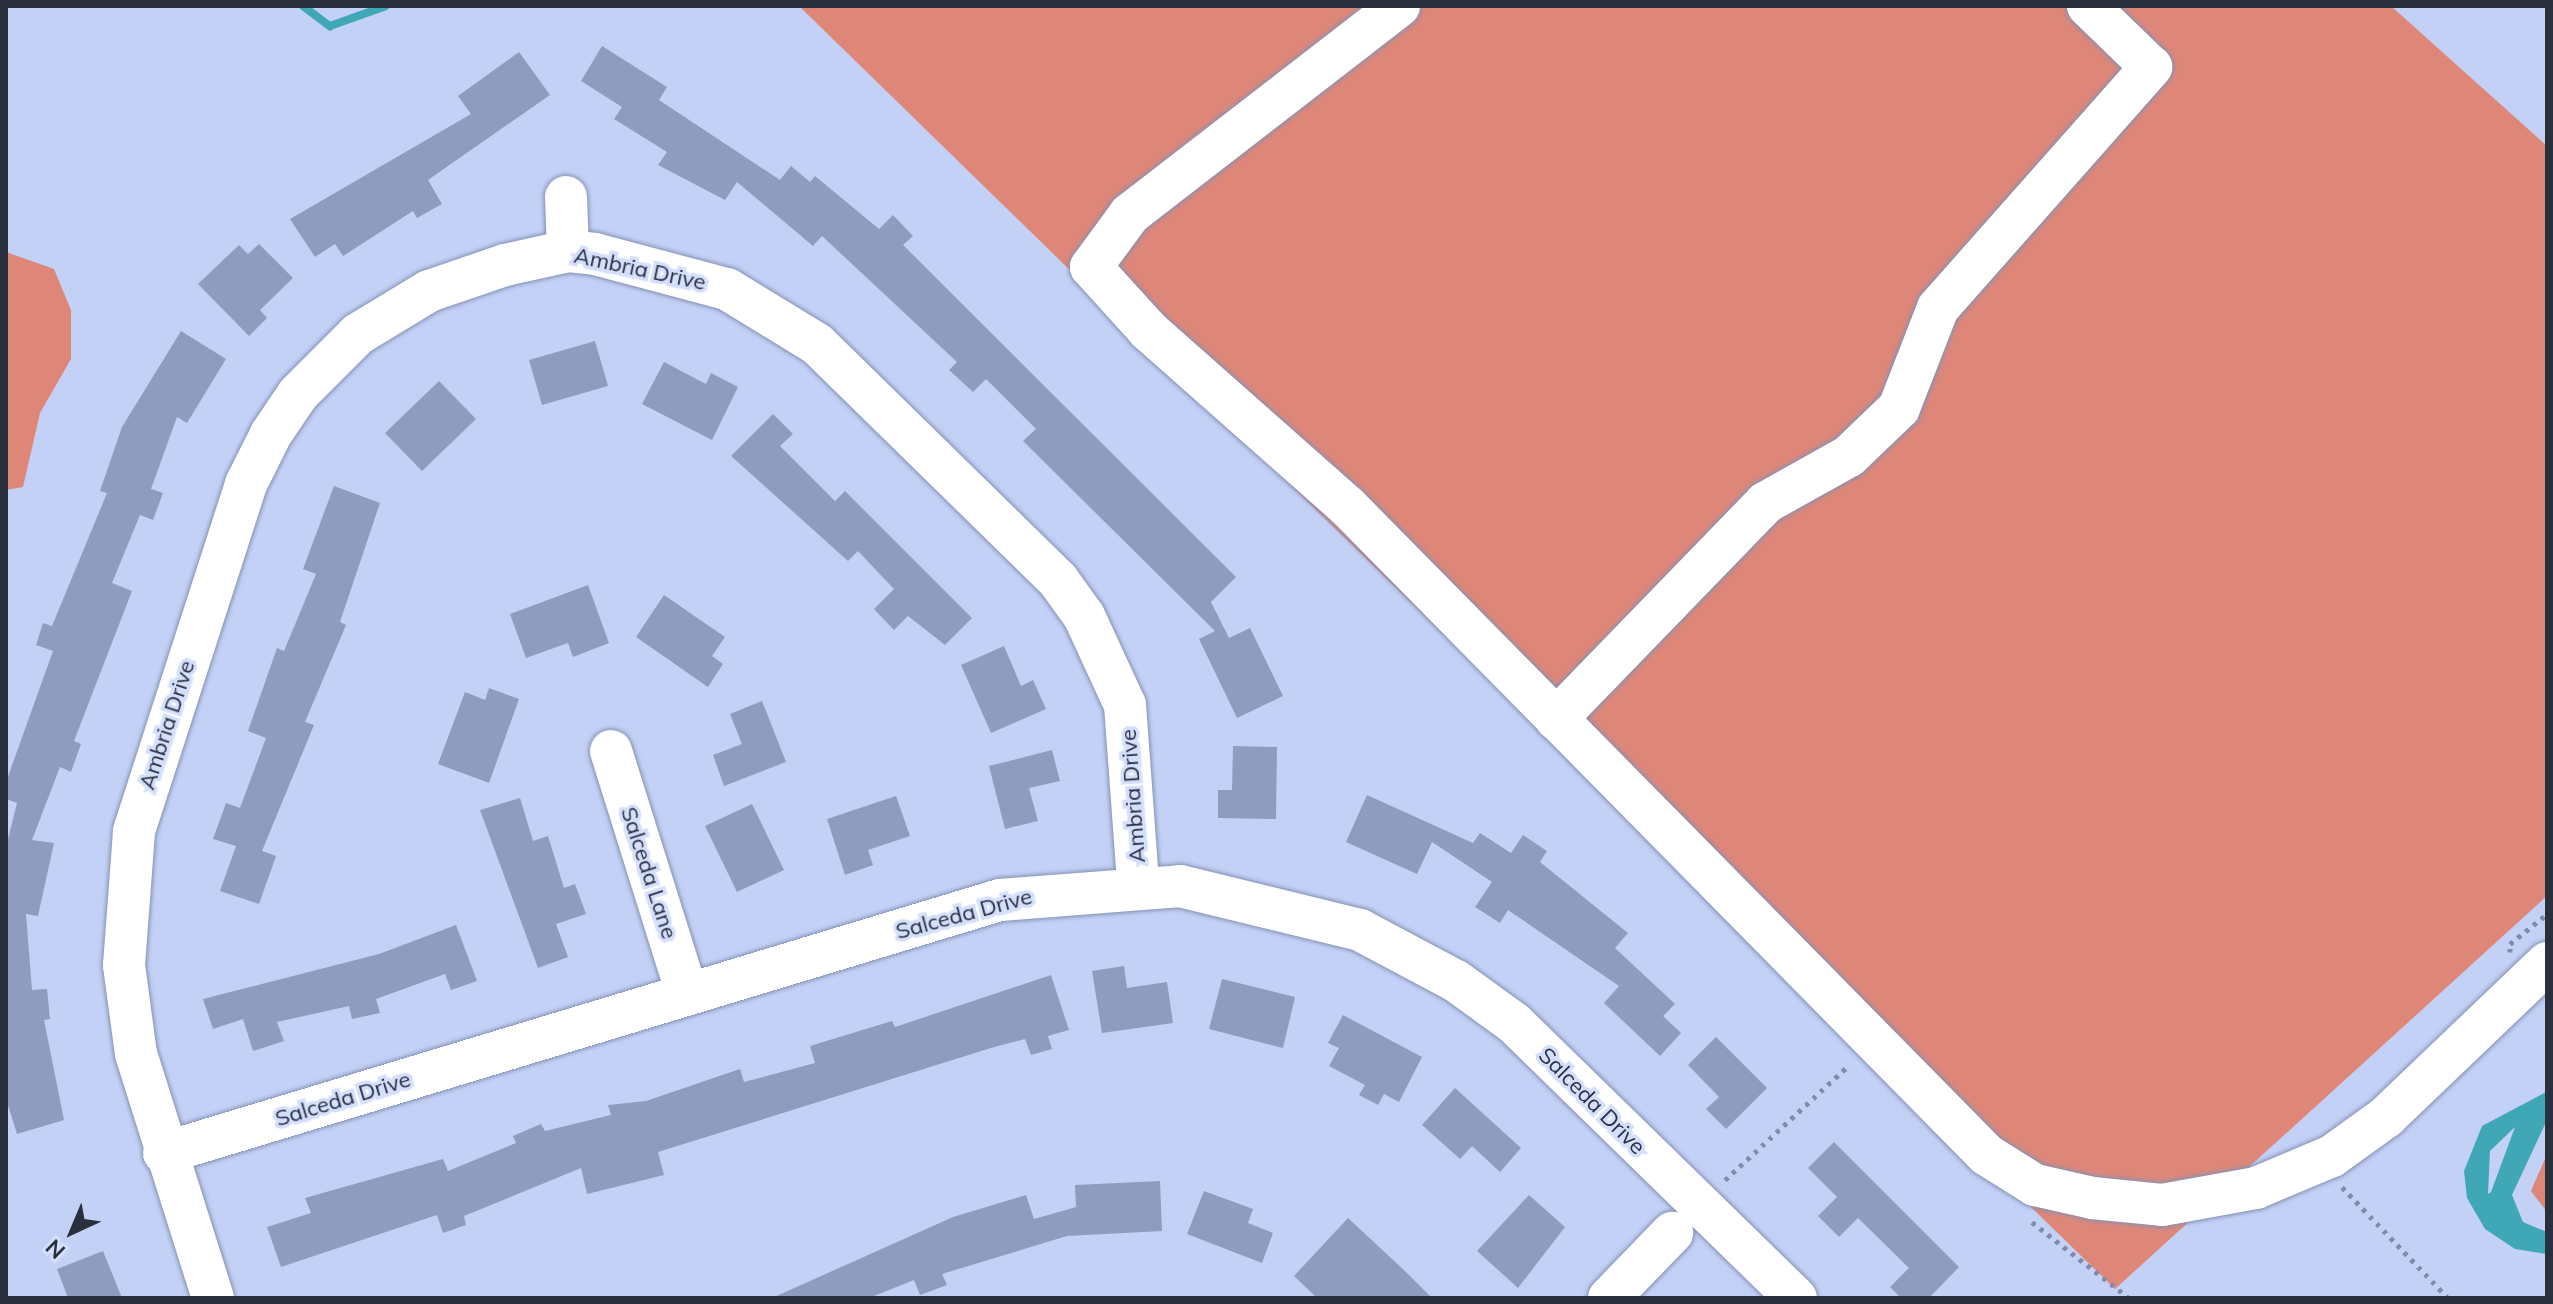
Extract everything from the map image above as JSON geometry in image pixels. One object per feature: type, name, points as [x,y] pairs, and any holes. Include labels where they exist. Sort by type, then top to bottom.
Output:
[{"type":"street","points":[[1399,6],[1130,214],[1091,267],[1149,331],[1347,506],[1987,1155],[2035,1185],[2162,1205],[2256,1188],[2332,1156],[2386,1117],[2547,963]]},
{"type":"street","points":[[1556,719],[1765,503],[1849,456],[1899,408],[1938,308],[2151,67],[2088,6]]},
{"type":"street","points":[[566,197],[568,251]]},
{"type":"street","name":"Ambria Drive","points":[[213,1298],[164,1153],[136,1054],[124,965],[125,896],[151,775],[246,484],[298,394],[358,334],[429,291],[568,251],[686,274],[772,312],[817,344],[1058,580],[1107,658],[1125,705],[1138,884]]},
{"type":"street","name":"Salceda Lane","points":[[611,751],[687,994]]},
{"type":"street","name":"Salceda Drive","points":[[164,1153],[1000,900],[1138,884],[1306,912],[1412,954],[1456,981],[1514,1023],[1796,1298]]},
{"type":"street","points":[[1609,1298],[1672,1233]]},
{"type":"path","points":[[1721,1184],[1875,1042]]},
{"type":"shaded area","points":[[799,6],[2391,6],[2547,146],[2547,896],[2115,1289]]},
{"type":"shaded area","points":[[6,252],[54,269],[71,310],[71,359],[40,413],[23,487],[6,490]]},
{"type":"shaded area","points":[[2546,1092],[2547,1120],[2512,1195],[2523,1222],[2547,1232],[2547,1254],[2515,1249],[2485,1229],[2467,1198],[2464,1171],[2482,1126]],"holes":[[[2515,1127],[2488,1194],[2490,1151]]]},
{"type":"shaded area","points":[[2547,1154],[2547,1212],[2531,1191]]},
{"type":"building","points":[[602,46],[667,87],[659,100],[780,180],[791,166],[810,182],[815,176],[879,229],[893,215],[913,236],[903,245],[1236,577],[1211,602],[1229,638],[1250,628],[1283,696],[1237,718],[1199,639],[1215,631],[1023,441],[1036,429],[986,379],[973,392],[949,370],[957,362],[822,236],[813,246],[737,182],[725,200],[658,165],[667,152],[614,119],[622,107],[581,81]]},
{"type":"building","points":[[519,52],[550,95],[428,180],[442,204],[417,218],[413,211],[343,256],[335,244],[315,257],[290,219],[471,114],[458,96]]},
{"type":"building","points":[[259,244],[293,278],[260,310],[267,318],[249,336],[198,284],[239,245],[248,254]]},
{"type":"building","points":[[181,331],[226,359],[187,423],[177,417],[151,489],[163,493],[153,520],[140,515],[112,583],[132,591],[74,741],[81,744],[71,772],[60,767],[32,840],[54,843],[38,916],[26,914],[32,990],[47,989],[50,1019],[44,1020],[64,1120],[17,1134],[6,1099],[6,847],[17,803],[6,799],[6,782],[53,651],[36,645],[43,623],[52,626],[107,493],[100,491],[122,427]]},
{"type":"building","points":[[595,341],[608,386],[542,405],[529,360]]},
{"type":"building","points":[[664,362],[706,384],[711,373],[738,387],[712,440],[642,404]]},
{"type":"building","points":[[439,381],[476,419],[422,471],[385,433]]},
{"type":"building","points":[[773,414],[793,434],[780,446],[835,501],[845,491],[972,618],[945,645],[908,616],[894,630],[874,609],[894,589],[858,551],[848,561],[731,456]]},
{"type":"building","points":[[334,486],[380,503],[340,622],[346,625],[305,722],[314,725],[262,851],[276,856],[259,904],[220,891],[236,846],[213,839],[226,803],[240,808],[266,738],[248,731],[277,648],[284,651],[316,574],[303,569]]},
{"type":"building","points":[[588,585],[609,643],[573,657],[568,643],[526,658],[510,614]]},
{"type":"building","points":[[664,595],[725,637],[712,656],[723,664],[708,687],[636,637]]},
{"type":"building","points":[[1004,646],[1021,686],[1033,680],[1046,709],[991,733],[961,665]]},
{"type":"building","points":[[489,688],[519,699],[489,783],[438,764],[465,692],[485,700]]},
{"type":"building","points":[[762,701],[786,762],[724,786],[713,755],[742,744],[730,714]]},
{"type":"building","points":[[1233,746],[1277,747],[1276,819],[1218,818],[1218,790],[1232,790]]},
{"type":"building","points":[[1052,750],[1060,781],[1029,788],[1038,821],[1005,829],[989,766]]},
{"type":"building","points":[[1367,795],[1473,843],[1480,833],[1511,853],[1523,835],[1547,851],[1540,862],[1628,933],[1615,948],[1675,1004],[1663,1016],[1681,1033],[1660,1056],[1604,1003],[1619,986],[1508,910],[1500,923],[1475,907],[1492,882],[1432,842],[1417,874],[1346,842]]},
{"type":"building","points":[[896,796],[910,836],[868,850],[873,865],[845,875],[827,819]]},
{"type":"building","points":[[520,798],[533,841],[548,836],[564,888],[575,884],[586,914],[556,924],[568,957],[538,968],[480,810]]},
{"type":"building","points":[[752,804],[784,870],[737,892],[705,826]]},
{"type":"building","points":[[456,925],[477,981],[451,990],[445,974],[376,999],[380,1013],[352,1019],[349,1006],[277,1022],[284,1041],[253,1051],[243,1019],[213,1029],[203,999],[379,954]]},
{"type":"building","points":[[1124,966],[1127,988],[1167,982],[1173,1023],[1102,1033],[1092,971]]},
{"type":"building","points":[[1051,975],[1069,1030],[1048,1036],[1052,1049],[1031,1055],[1025,1039],[991,1048],[658,1152],[664,1175],[587,1194],[581,1168],[464,1216],[466,1225],[443,1233],[437,1215],[281,1267],[267,1227],[311,1213],[305,1198],[443,1159],[448,1171],[516,1143],[513,1136],[541,1124],[545,1131],[611,1115],[608,1105],[646,1101],[740,1069],[744,1082],[815,1063],[810,1046],[892,1021],[895,1027]]},
{"type":"building","points":[[1222,979],[1295,997],[1283,1048],[1209,1029]]},
{"type":"building","points":[[1343,1015],[1422,1057],[1399,1102],[1384,1094],[1378,1105],[1359,1095],[1365,1085],[1329,1066],[1339,1048],[1328,1043]]},
{"type":"building","points":[[1716,1037],[1767,1088],[1726,1129],[1706,1109],[1719,1097],[1688,1065]]},
{"type":"building","points":[[1455,1088],[1521,1148],[1500,1172],[1472,1146],[1460,1159],[1422,1125]]},
{"type":"building","points":[[1834,1142],[1959,1267],[1929,1298],[1901,1298],[1890,1287],[1909,1268],[1858,1218],[1839,1237],[1818,1216],[1837,1197],[1808,1168]]},
{"type":"building","points":[[1160,1181],[1162,1231],[1067,1236],[942,1274],[947,1285],[920,1295],[914,1280],[869,1298],[772,1298],[953,1217],[1026,1195],[1034,1219],[1076,1207],[1075,1185]]},
{"type":"building","points":[[1204,1191],[1253,1209],[1248,1223],[1273,1233],[1262,1263],[1187,1234]]},
{"type":"building","points":[[1529,1195],[1565,1227],[1518,1288],[1477,1251]]},
{"type":"building","points":[[1348,1218],[1432,1298],[1317,1298],[1294,1276]]},
{"type":"building","points":[[103,1251],[122,1298],[68,1298],[57,1269]]},
{"type":"waterway","points":[[303,6],[330,26],[386,6]]}]
